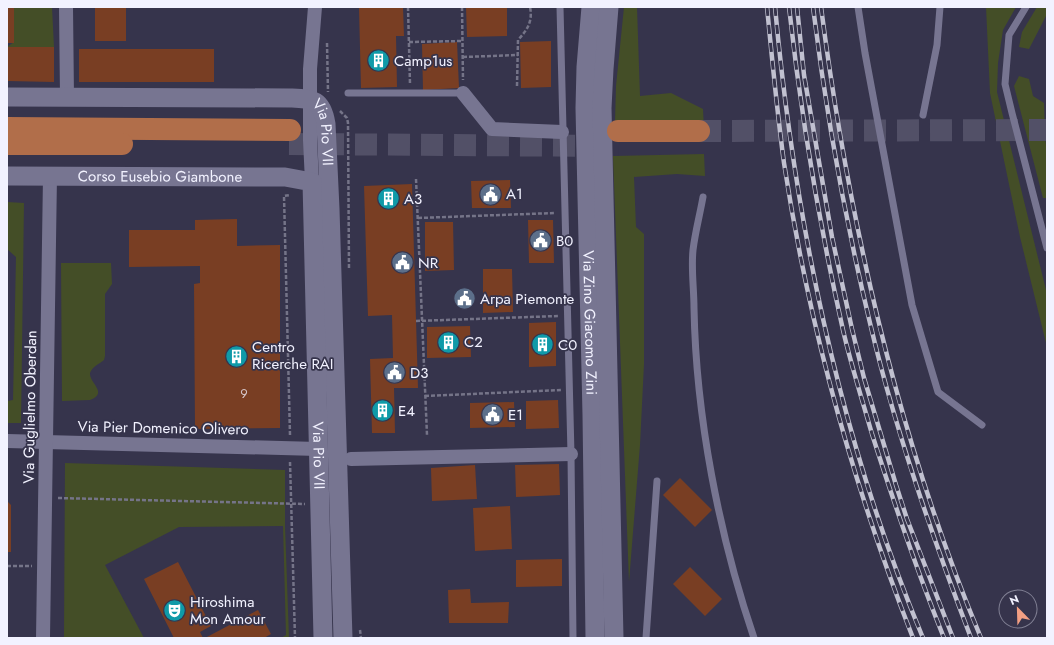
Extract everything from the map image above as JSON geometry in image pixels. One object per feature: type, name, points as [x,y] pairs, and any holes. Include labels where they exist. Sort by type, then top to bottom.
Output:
[{"type":"main road","points":[[7,128],[289,137],[7,144]]},
{"type":"main road","points":[[618,138],[699,138]]},
{"type":"street","points":[[66,7],[67,97]]},
{"type":"street","points":[[7,97],[310,99],[310,69],[315,7]]},
{"type":"street","name":"Via Zino Giacomo Zini","points":[[591,7],[584,108],[592,414],[594,638]]},
{"type":"street","name":"Via Zino Giacomo Zini","points":[[609,7],[602,108],[614,638]]},
{"type":"street","points":[[463,93],[492,129],[562,132]]},
{"type":"street","name":"Via Pio VII","points":[[310,99],[323,638]]},
{"type":"street","name":"Via Pio VII","points":[[310,99],[319,105],[324,114],[326,124],[343,638]]},
{"type":"street","name":"Corso Eusebio Giambone","points":[[7,176],[285,177],[312,182]]},
{"type":"street","name":"Via Guglielmo Oberdan","points":[[43,638],[50,176]]},
{"type":"street","name":"Via Pier Domenico Olivero","points":[[7,441],[318,449]]},
{"type":"street","points":[[351,459],[571,454]]},
{"type":"lane","points":[[560,7],[571,454],[573,638]]},
{"type":"lane","points":[[858,7],[865,53],[912,305],[938,392],[982,425]]},
{"type":"lane","points":[[923,115],[937,45],[940,7]]},
{"type":"lane","points":[[1026,7],[1009,35],[1006,84],[1012,113],[1047,248]]},
{"type":"lane","points":[[348,92],[463,93]]},
{"type":"lane","points":[[703,197],[693,251],[695,345],[707,444],[723,529],[744,608],[754,638]]},
{"type":"lane","points":[[646,638],[657,482]]},
{"type":"path","points":[[408,7],[411,93]]},
{"type":"path","points":[[462,7],[463,93]]},
{"type":"path","points":[[517,86],[518,40],[528,29],[531,14],[530,7]]},
{"type":"path","points":[[327,38],[329,97]]},
{"type":"path","points":[[409,42],[462,41]]},
{"type":"path","points":[[463,57],[518,55]]},
{"type":"path","points":[[334,107],[344,114],[348,123],[349,192]]},
{"type":"path","points":[[416,179],[427,435]]},
{"type":"path","points":[[284,196],[295,638]]},
{"type":"path","points":[[418,218],[559,212]]},
{"type":"path","points":[[416,321],[562,316]]},
{"type":"path","points":[[425,396],[564,390]]},
{"type":"path","points":[[45,498],[320,504]]},
{"type":"path","points":[[7,566],[44,566]]},
{"type":"green space","points":[[14,7],[52,7],[54,47],[7,47],[14,42]]},
{"type":"green space","points":[[624,7],[637,7],[640,96],[671,93],[703,109],[704,129],[615,122],[616,86]]},
{"type":"green space","points":[[986,7],[1016,7],[1003,30],[998,63],[997,92],[1047,294],[1047,347],[1020,237],[990,93]]},
{"type":"green space","points":[[1037,7],[1047,7],[1047,14],[1029,49],[1019,47],[1022,32]]},
{"type":"green space","points":[[1019,76],[1029,79],[1033,96],[1044,103],[1047,155],[1047,198],[1043,198],[1014,86]]},
{"type":"green space","points":[[704,154],[705,176],[677,174],[634,177],[636,227],[644,234],[644,364],[640,445],[629,582],[613,156]]},
{"type":"green space","points":[[7,202],[24,203],[21,423],[7,423],[7,401],[13,400],[16,257],[7,249]]},
{"type":"green space","points":[[61,263],[111,263],[112,284],[105,294],[105,356],[104,360],[94,367],[90,373],[90,377],[97,388],[98,394],[90,400],[62,401]]},
{"type":"green space","points":[[65,463],[285,470],[285,526],[289,638],[281,638],[286,635],[283,526],[179,527],[105,565],[144,638],[64,638]]},
{"type":"building","points":[[7,7],[14,7],[14,43],[7,43]]},
{"type":"building","points":[[95,7],[126,7],[126,41],[95,41]]},
{"type":"building","name":"Camp1us","points":[[403,7],[404,36],[396,36],[397,87],[361,88],[359,8]]},
{"type":"building","points":[[466,7],[507,7],[507,36],[467,37]]},
{"type":"building","points":[[551,41],[551,87],[521,88],[520,42]]},
{"type":"building","points":[[457,42],[459,88],[423,90],[422,44]]},
{"type":"building","points":[[7,47],[54,47],[54,82],[7,81]]},
{"type":"building","points":[[79,49],[214,49],[214,82],[79,82]]},
{"type":"building","name":"A1","points":[[510,180],[511,208],[472,208],[471,181]]},
{"type":"building","points":[[412,184],[418,388],[394,388],[395,433],[372,433],[370,359],[393,358],[392,315],[368,316],[364,186]]},
{"type":"building","name":"Centro Ricerche RAI","points":[[237,219],[237,246],[280,245],[280,428],[195,429],[194,284],[200,283],[200,266],[129,267],[129,230],[195,230],[195,220]]},
{"type":"building","name":"B0","points":[[528,220],[553,220],[554,263],[529,263]]},
{"type":"building","points":[[425,222],[453,222],[454,270],[425,271]]},
{"type":"building","points":[[483,269],[512,269],[513,312],[483,313]]},
{"type":"building","name":"C0","points":[[556,322],[556,366],[529,367],[529,323]]},
{"type":"building","name":"C2","points":[[470,326],[471,357],[427,358],[427,327]]},
{"type":"building","points":[[558,400],[559,428],[526,429],[526,401]]},
{"type":"building","name":"E1","points":[[514,402],[515,427],[470,428],[470,403]]},
{"type":"building","points":[[559,464],[560,495],[516,497],[515,465]]},
{"type":"building","points":[[475,465],[477,499],[432,501],[431,468]]},
{"type":"building","points":[[680,478],[712,510],[695,527],[663,495]]},
{"type":"building","points":[[7,501],[11,505],[11,552],[7,552]]},
{"type":"building","points":[[510,506],[512,549],[475,551],[473,508]]},
{"type":"building","points":[[562,559],[562,586],[516,587],[516,560]]},
{"type":"building","points":[[178,562],[211,626],[200,632],[203,638],[174,638],[144,579]]},
{"type":"building","points":[[690,567],[722,599],[705,616],[673,584]]},
{"type":"building","points":[[470,589],[471,603],[509,602],[508,623],[449,623],[448,590]]},
{"type":"building","points":[[258,610],[271,634],[264,638],[205,638]]},
{"type":"tunnel","points":[[699,131],[1047,130]]},
{"type":"tunnel","points":[[289,144],[619,146]]},
{"type":"railway","points":[[767,7],[784,163],[794,224],[820,345],[852,463],[891,580],[913,638]]},
{"type":"railway","points":[[775,7],[795,168],[808,249],[825,328],[867,485],[893,562],[923,638]]},
{"type":"railway","points":[[789,7],[799,88],[812,169],[826,250],[846,343],[872,434],[889,486],[915,562],[944,638]]},
{"type":"railway","points":[[797,7],[804,75],[832,237],[864,378],[907,519],[953,638]]},
{"type":"railway","points":[[813,7],[830,126],[844,205],[880,363],[915,482],[942,561],[971,638]]},
{"type":"railway","points":[[821,7],[832,88],[846,168],[880,328],[924,485],[951,562],[981,638]]},
{"type":"place","name":"Camp1us","points":[[379,61]]},
{"type":"place","name":"A1","points":[[491,194]]},
{"type":"place","name":"A3","points":[[388,199]]},
{"type":"place","name":"B0","points":[[541,241]]},
{"type":"place","name":"NR","points":[[402,263]]},
{"type":"place","name":"Arpa Piemonte","points":[[464,299]]},
{"type":"place","name":"C2","points":[[449,342]]},
{"type":"place","name":"C0","points":[[542,345]]},
{"type":"place","name":"Centro Ricerche RAI","points":[[237,356]]},
{"type":"place","name":"D3","points":[[394,373]]},
{"type":"place","name":"E4","points":[[383,411]]},
{"type":"place","name":"E1","points":[[492,415]]},
{"type":"place","name":"Hiroshima Mon Amour","points":[[175,611]]}]
